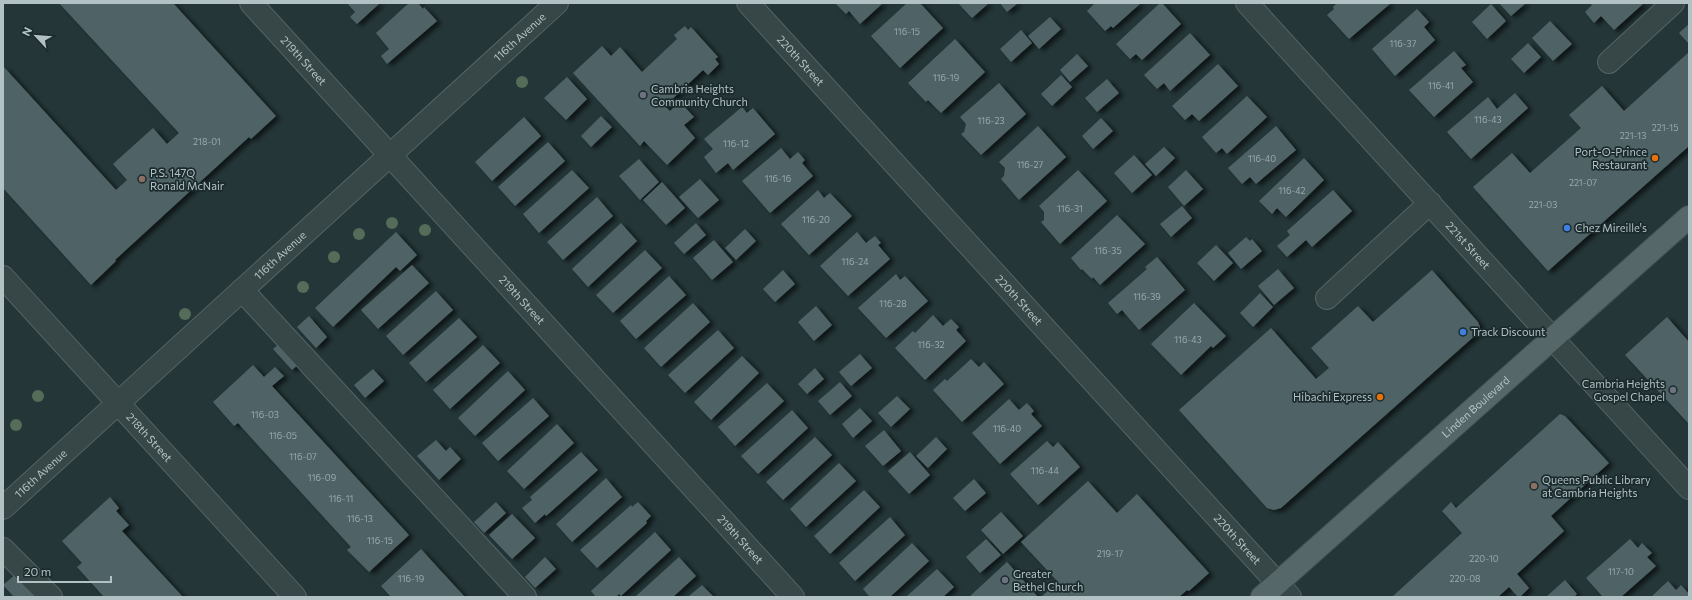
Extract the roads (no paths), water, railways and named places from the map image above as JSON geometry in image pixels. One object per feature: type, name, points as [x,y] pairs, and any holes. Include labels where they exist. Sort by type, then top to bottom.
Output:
[{"type":"main road","name":"Linden Boulevard","points":[[1277,592],[1553,338],[1689,217]]},
{"type":"street","name":"219th Street","points":[[251,3],[792,597]]},
{"type":"street","name":"116th Avenue","points":[[3,508],[557,3]]},
{"type":"street","name":"220th Street","points":[[748,3],[1277,592]]},
{"type":"street","name":"221st Street","points":[[1247,3],[1689,488]]},
{"type":"street","points":[[1609,62],[1673,3]]},
{"type":"street","points":[[1327,298],[1430,203]]},
{"type":"street","name":"218th Street","points":[[3,277],[295,597]]},
{"type":"street","points":[[242,290],[304,355],[525,597]]},
{"type":"street","points":[[3,549],[51,597]]},
{"type":"place","name":"Cambria Heights Community Church","points":[[643,95]]},
{"type":"place","name":"Port-O-Prince Restaurant","points":[[1655,158]]},
{"type":"place","name":"P.S. 147Q Ronald McNair","points":[[142,179]]},
{"type":"place","name":"Chez Mireille's","points":[[1567,228]]},
{"type":"place","name":"Track Discount","points":[[1463,332]]},
{"type":"place","name":"Cambria Heights Gospel Chapel","points":[[1673,390]]},
{"type":"place","name":"Hibachi Express","points":[[1380,397]]},
{"type":"place","name":"Queens Public Library at Cambria Heights","points":[[1534,486]]},
{"type":"place","name":"Greater Bethel Church","points":[[1005,580]]}]
